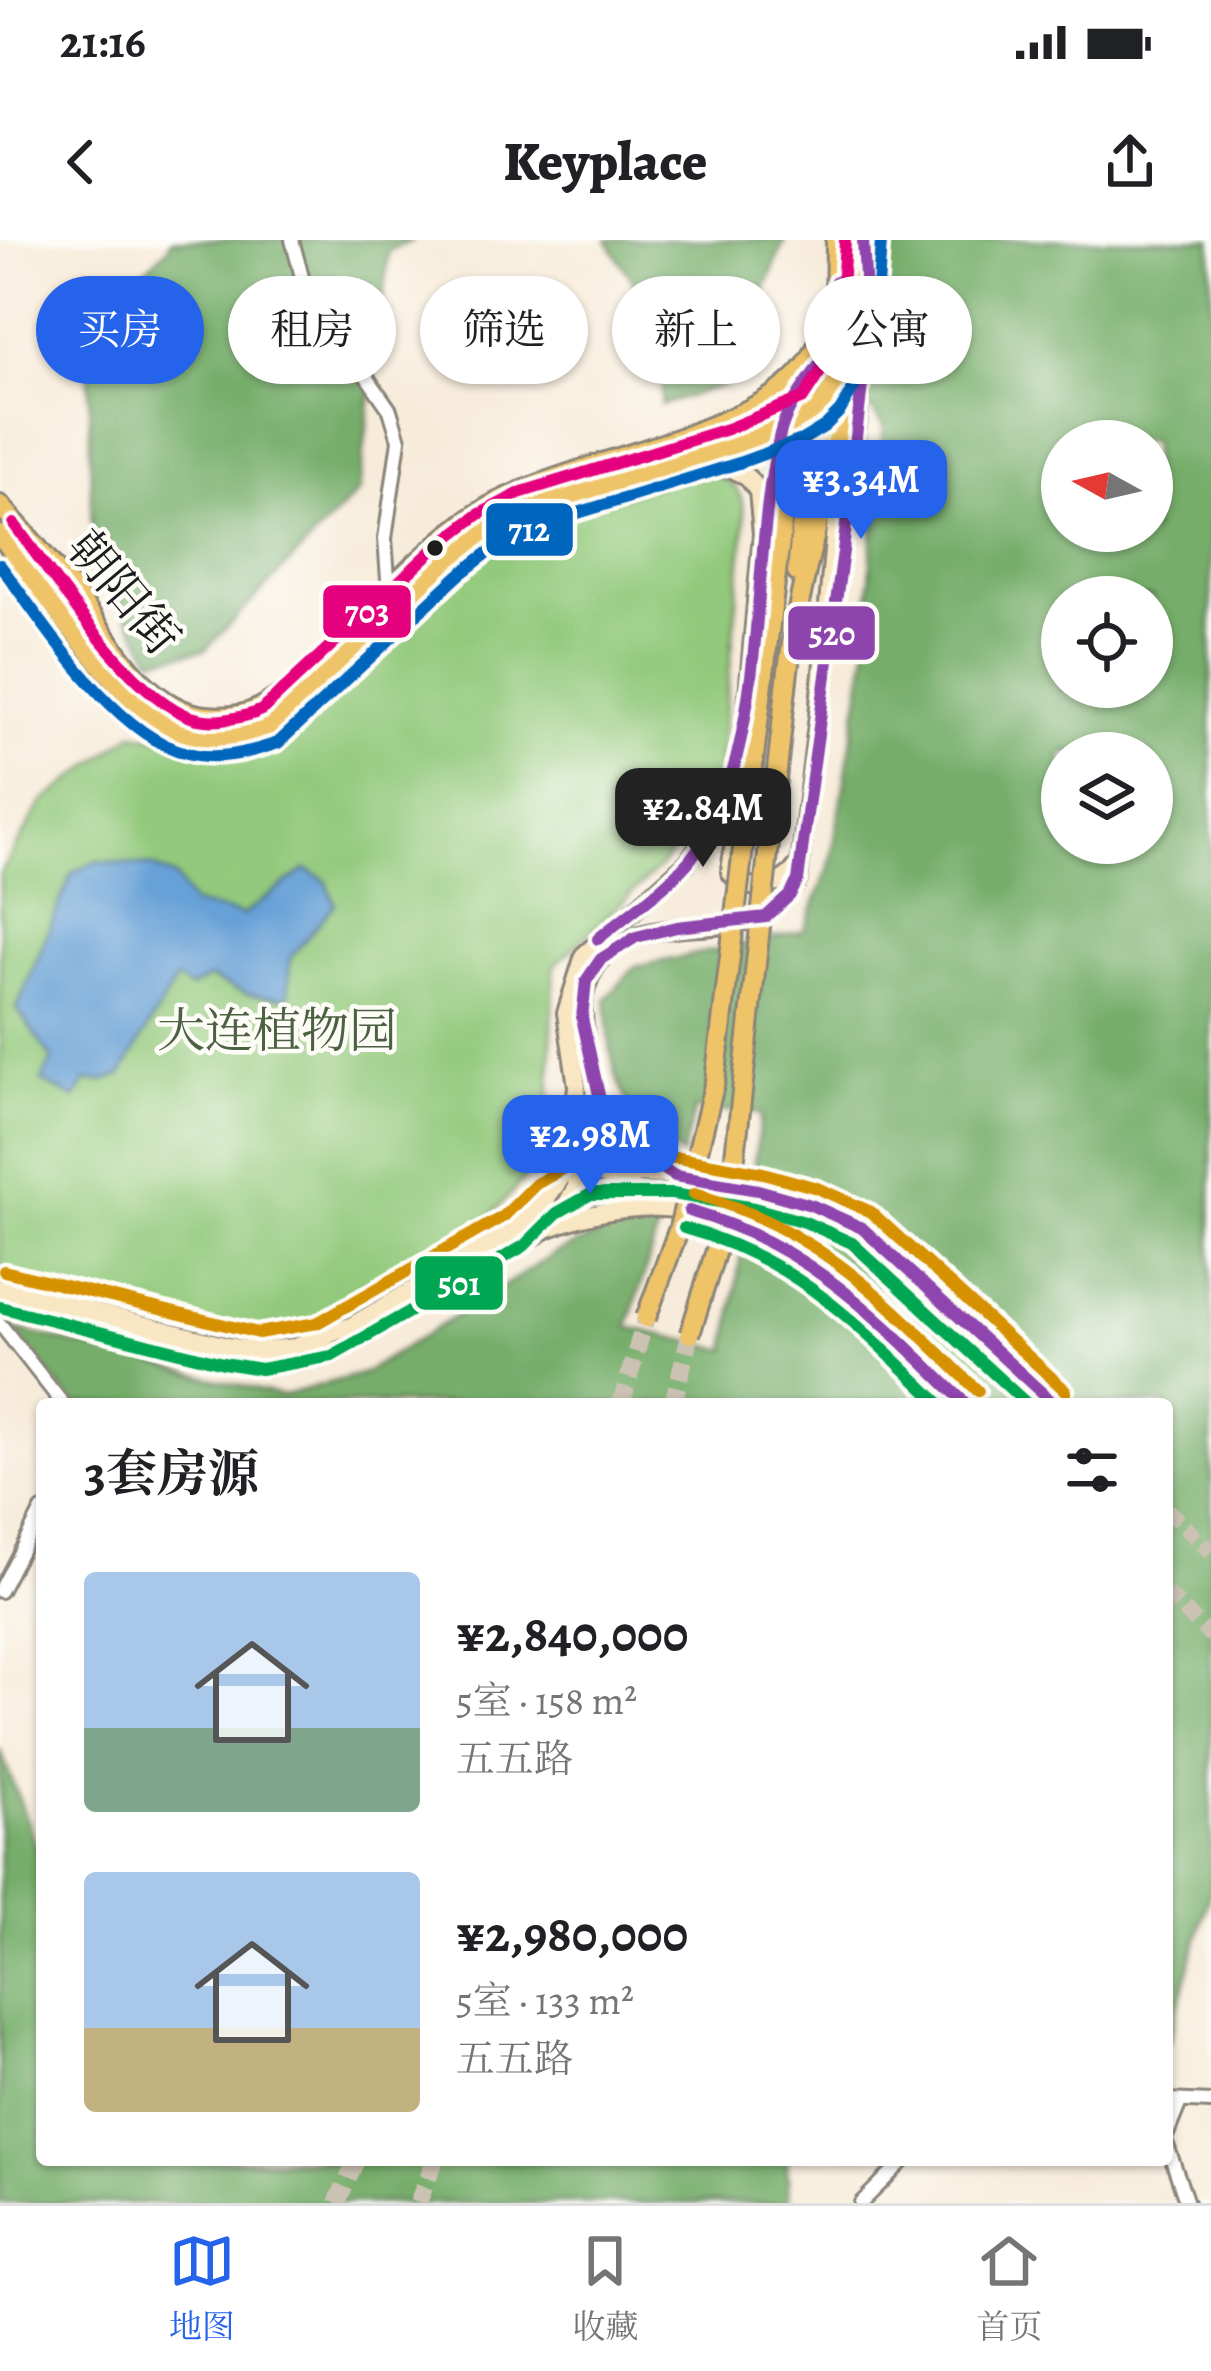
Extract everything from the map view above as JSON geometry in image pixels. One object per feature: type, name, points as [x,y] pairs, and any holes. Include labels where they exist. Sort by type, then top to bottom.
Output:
[{"type":"main road","points":[[836,240],[836,276]]},
{"type":"main road","points":[[861,276],[863,245]]},
{"type":"main road","points":[[818,716],[868,331],[863,245]]},
{"type":"main road","points":[[683,436],[782,389],[804,366]]},
{"type":"main road","points":[[801,861],[783,880],[753,888],[741,885],[730,872],[763,534],[786,425],[808,384]]},
{"type":"main road","points":[[0,535],[118,684],[152,719],[207,739],[240,737],[272,726],[447,561],[488,530],[529,509],[638,478],[786,425],[825,401],[835,384]]},
{"type":"main road","points":[[793,620],[847,384]]},
{"type":"main road","points":[[683,436],[777,419],[806,443],[807,468],[734,1165],[717,1246],[690,1334]]},
{"type":"main road","points":[[675,1176],[635,1151],[604,1118],[594,1089],[583,998],[586,981],[602,958],[636,937],[677,927],[766,917],[790,895],[798,880],[840,473],[824,437],[808,427],[786,425]]},
{"type":"main road","points":[[646,1318],[679,1228],[715,1081],[764,682],[786,425]]},
{"type":"main road","name":"朝阳街","points":[[0,505],[142,681],[166,701],[200,716],[223,718],[262,707],[286,690],[472,517],[499,500],[683,436]]},
{"type":"main road","points":[[638,478],[715,466],[731,468],[758,491],[763,534]]},
{"type":"main road","points":[[0,1288],[227,1346],[258,1351],[295,1347],[350,1327],[515,1230],[546,1199],[570,1154],[577,1085],[566,1012],[584,955],[687,863],[709,832],[732,783],[746,717]]},
{"type":"main road","points":[[544,1230],[592,1175],[594,1089]]},
{"type":"main road","points":[[574,1122],[589,1152]]},
{"type":"main road","points":[[643,1195],[646,1174]]},
{"type":"main road","points":[[546,1199],[592,1175],[675,1176],[758,1190],[811,1205],[862,1228],[912,1270]]},
{"type":"main road","points":[[592,1175],[667,1205],[764,1235],[869,1312]]},
{"type":"main road","points":[[0,1304],[231,1363],[280,1364],[340,1348],[544,1230],[606,1210],[667,1205]]},
{"type":"street","points":[[292,240],[304,288],[390,410],[399,440],[385,539],[388,593]]},
{"type":"street","points":[[0,1324],[58,1398]]},
{"type":"street","points":[[0,1591],[36,1522]]},
{"type":"street","points":[[1173,2101],[1211,2102]]},
{"type":"street","points":[[1173,2163],[1186,2203]]},
{"type":"street","points":[[861,2203],[898,2166]]},
{"type":"green space","points":[[171,240],[414,240],[389,251],[386,276],[228,276],[228,384],[372,384],[359,491],[205,650],[153,659],[92,559],[89,384],[204,384],[204,276],[139,276]]},
{"type":"green space","points":[[607,240],[785,240],[771,276],[629,276]]},
{"type":"green space","points":[[891,240],[1211,240],[1211,1889],[1173,2026],[1173,1398],[69,1398],[11,1328],[282,1396],[364,1373],[558,1252],[624,1224],[658,1229],[628,1327],[727,1350],[761,1114],[695,1109],[682,1156],[643,1121],[621,1089],[611,1051],[606,999],[635,967],[804,931],[831,862],[866,656],[884,426],[857,391],[859,384],[972,384],[972,276],[885,276]]},
{"type":"green space","points":[[662,384],[728,384],[727,385],[661,405]]},
{"type":"green space","name":"大连植物园","points":[[712,474],[738,491],[745,523],[718,781],[664,863],[554,966],[548,1153],[470,1238],[295,1334],[171,1321],[0,1273],[0,874],[43,802],[134,733],[238,754],[288,731],[443,580],[551,517],[693,475]]},
{"type":"green space","points":[[0,1749],[36,1844],[36,2166],[787,2166],[789,2203],[0,2203]]},
{"type":"water","points":[[97,861],[152,866],[176,878],[192,904],[243,915],[306,869],[326,881],[335,904],[290,958],[288,998],[247,994],[209,978],[190,988],[176,979],[121,1075],[86,1081],[75,1098],[42,1081],[52,1059],[17,1009],[72,873]]},
{"type":"tunnel","points":[[912,1270],[1048,1398]]},
{"type":"tunnel","points":[[869,1312],[960,1398]]},
{"type":"tunnel","points":[[623,1398],[646,1318]]},
{"type":"tunnel","points":[[674,1398],[690,1334]]},
{"type":"tunnel","points":[[1173,1516],[1211,1552]]},
{"type":"tunnel","points":[[1173,1600],[1211,1636]]},
{"type":"tunnel","points":[[337,2203],[353,2166]]},
{"type":"tunnel","points":[[418,2203],[433,2166]]},
{"type":"transit line","name":"703","points":[[14,524],[95,632],[168,705],[207,720],[255,713],[435,548],[478,515],[522,492],[727,429],[803,398],[828,360],[840,324],[845,240]]},
{"type":"transit line","name":"520","points":[[863,240],[868,331],[798,880],[790,895],[766,917],[677,927],[636,937],[601,959],[586,981],[582,1018],[604,1118],[635,1151],[675,1176],[758,1190],[811,1205],[862,1228],[1047,1398]]},
{"type":"transit line","name":"712","points":[[0,565],[82,674],[133,724],[160,742],[210,756],[278,743],[459,575],[498,545],[536,526],[739,463],[802,440],[825,426],[860,377],[875,334],[881,241]]},
{"type":"transit line","name":"520","points":[[598,939],[689,861],[715,819],[733,770],[745,715],[770,485],[780,434],[806,384]]},
{"type":"transit line","points":[[4,1271],[258,1333],[317,1323],[504,1216],[536,1184],[577,1161],[600,1155],[678,1158],[817,1188],[871,1212],[1066,1391]]},
{"type":"transit line","name":"501","points":[[0,1307],[261,1369],[332,1356],[524,1246],[557,1213],[591,1194],[673,1194],[754,1208],[805,1222],[852,1243],[1020,1398]]},
{"type":"transit line","points":[[694,1194],[739,1209],[816,1248],[882,1299],[978,1391]]},
{"type":"transit line","name":"520","points":[[689,1211],[732,1226],[807,1265],[872,1315],[960,1398]]},
{"type":"transit line","name":"501","points":[[684,1228],[724,1241],[793,1276],[853,1322],[934,1398]]}]
